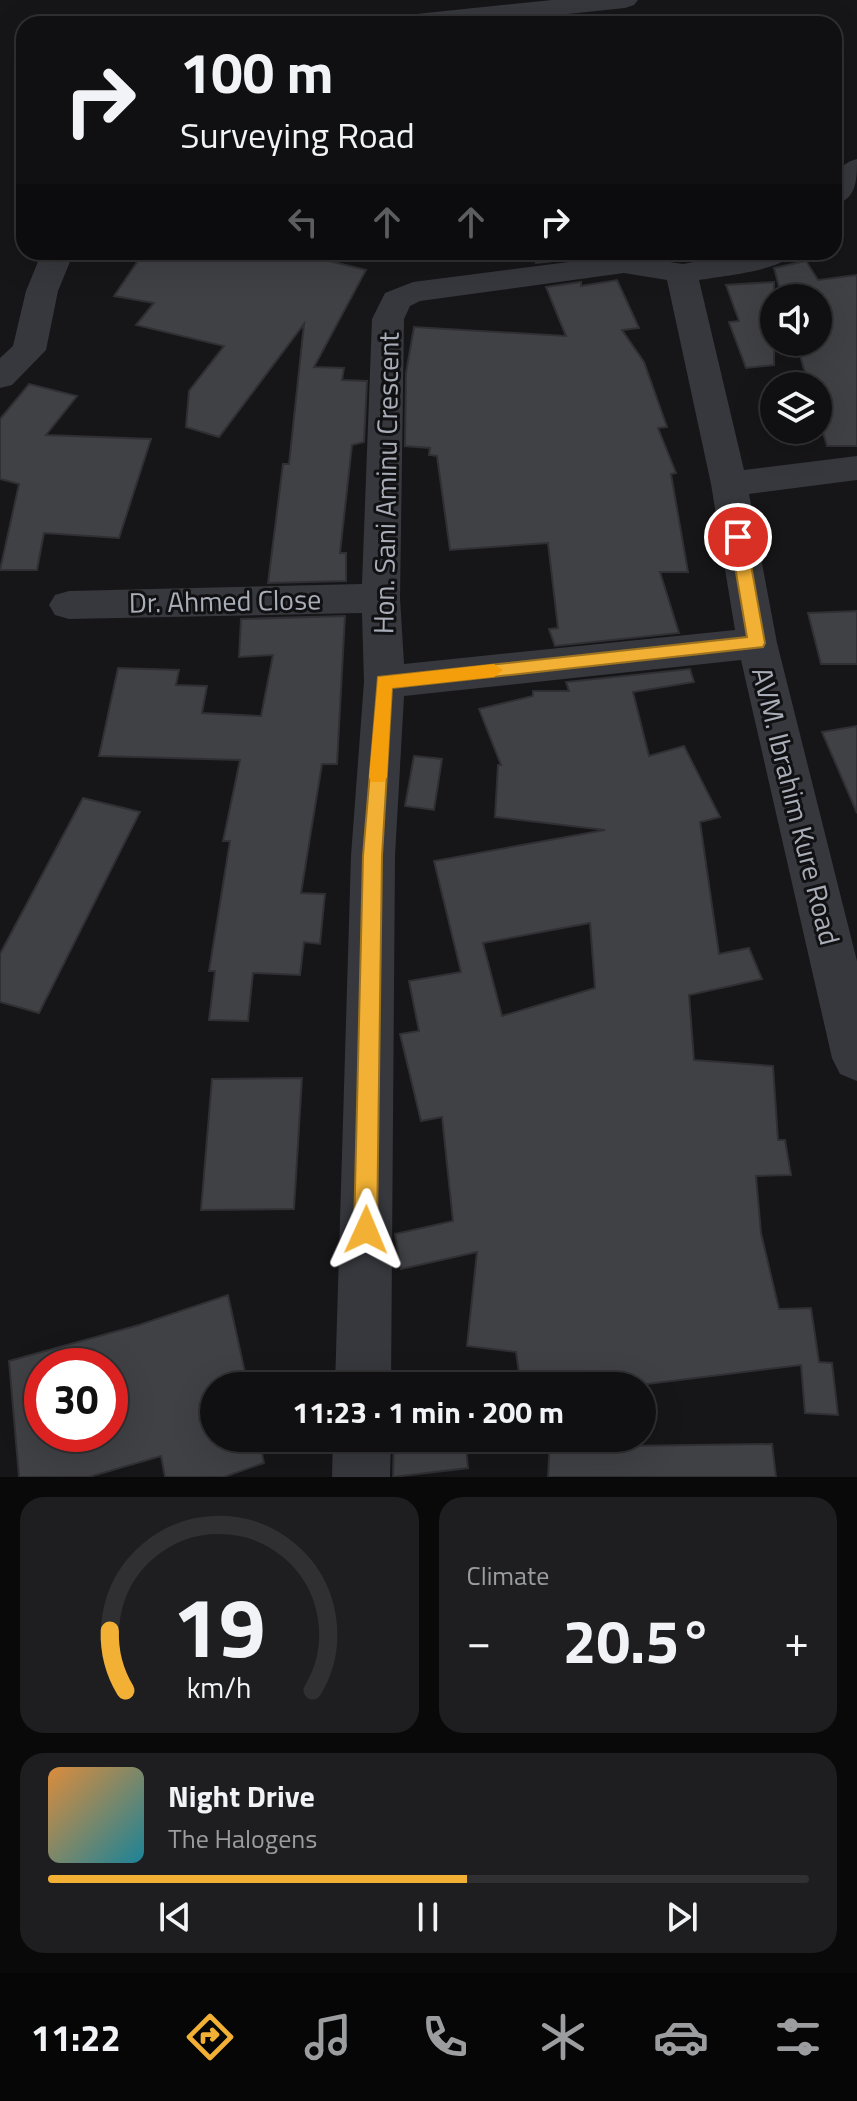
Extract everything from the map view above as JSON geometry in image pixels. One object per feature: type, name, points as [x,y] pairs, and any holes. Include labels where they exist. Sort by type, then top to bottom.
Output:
[{"type":"street","points":[[550,16],[625,0]]},
{"type":"street","points":[[842,186],[857,168]]},
{"type":"street","points":[[0,377],[29,350],[42,291],[55,260]]},
{"type":"street","points":[[683,273],[754,260]]},
{"type":"street","name":"Hon. Sani Aminu Crescent","points":[[363,1372],[373,856],[384,682],[381,598],[388,319],[396,300],[413,292],[624,264],[683,273]]},
{"type":"street","name":"AVM. Ibrahim Kure Road","points":[[683,273],[683,287],[729,484],[757,643],[857,1058]]},
{"type":"street","points":[[729,484],[857,468]]},
{"type":"street","name":"Dr. Ahmed Close","points":[[69,605],[381,598]]},
{"type":"street","points":[[384,682],[757,643]]},
{"type":"street","points":[[361,1477],[362,1452]]},
{"type":"building","points":[[139,260],[325,260],[366,270],[314,367],[344,368],[342,380],[367,381],[364,442],[352,445],[340,553],[346,553],[346,581],[268,583],[283,464],[289,464],[304,324],[219,437],[186,427],[189,391],[224,346],[136,325],[154,303],[114,296]]},
{"type":"building","points":[[535,260],[563,260],[536,263]]},
{"type":"building","points":[[806,261],[818,280],[857,275],[857,446],[827,446],[832,444],[832,372],[805,372],[800,356],[832,356],[832,284],[778,284],[774,268]]},
{"type":"building","points":[[617,280],[639,328],[622,330],[644,362],[667,427],[658,428],[676,473],[671,474],[688,572],[660,572],[679,633],[555,646],[549,629],[558,628],[548,543],[450,550],[437,456],[429,455],[430,448],[405,446],[406,373],[414,327],[566,336],[546,287],[581,282],[581,286]]},
{"type":"building","points":[[774,282],[760,284],[760,356],[774,356],[774,365],[746,368],[729,322],[739,321],[726,285]]},
{"type":"building","points":[[29,384],[77,396],[46,435],[151,439],[119,538],[44,533],[37,570],[0,570],[19,484],[0,479],[0,419]]},
{"type":"building","points":[[857,611],[857,664],[821,664],[808,613]]},
{"type":"building","points":[[345,616],[337,764],[322,764],[301,893],[325,894],[320,944],[304,942],[300,975],[253,973],[248,1021],[209,1020],[215,971],[209,971],[230,841],[223,841],[240,760],[99,756],[118,668],[179,670],[176,685],[207,686],[202,713],[261,716],[273,655],[239,657],[241,619]]},
{"type":"building","points":[[690,669],[694,682],[633,692],[649,756],[684,746],[720,817],[700,822],[719,954],[749,948],[762,979],[689,995],[694,1060],[773,1066],[778,1140],[785,1140],[791,1175],[756,1176],[761,1233],[779,1309],[811,1308],[819,1362],[832,1363],[838,1415],[805,1413],[801,1365],[656,1383],[656,1372],[519,1372],[516,1352],[467,1346],[477,1252],[401,1269],[395,1234],[453,1221],[442,1117],[421,1121],[400,1034],[419,1031],[409,981],[461,972],[434,861],[605,830],[495,817],[498,765],[501,765],[479,709],[533,696],[533,691],[569,691],[566,682]],"holes":[[[590,923],[595,988],[502,1016],[483,943]]]},
{"type":"building","points":[[857,726],[857,813],[822,732]]},
{"type":"building","points":[[414,756],[442,759],[434,810],[405,806]]},
{"type":"building","points":[[83,798],[140,812],[39,1013],[0,1002],[0,954]]},
{"type":"building","points":[[302,1078],[294,1209],[201,1210],[212,1079]]},
{"type":"building","points":[[228,1295],[245,1372],[200,1372],[200,1452],[262,1452],[264,1463],[224,1477],[165,1477],[161,1456],[89,1477],[19,1477],[9,1361],[24,1357],[24,1452],[128,1452],[128,1348],[56,1348],[139,1325]]},
{"type":"building","points":[[772,1444],[776,1477],[548,1477],[549,1452],[656,1452],[656,1446]]},
{"type":"building","points":[[394,1452],[466,1452],[468,1468],[393,1477]]},
{"type":"slow traffic","points":[[378,777],[384,682],[494,670]]},
{"type":"route","points":[[366,1230],[373,856],[384,682],[757,643],[738,537]]}]
